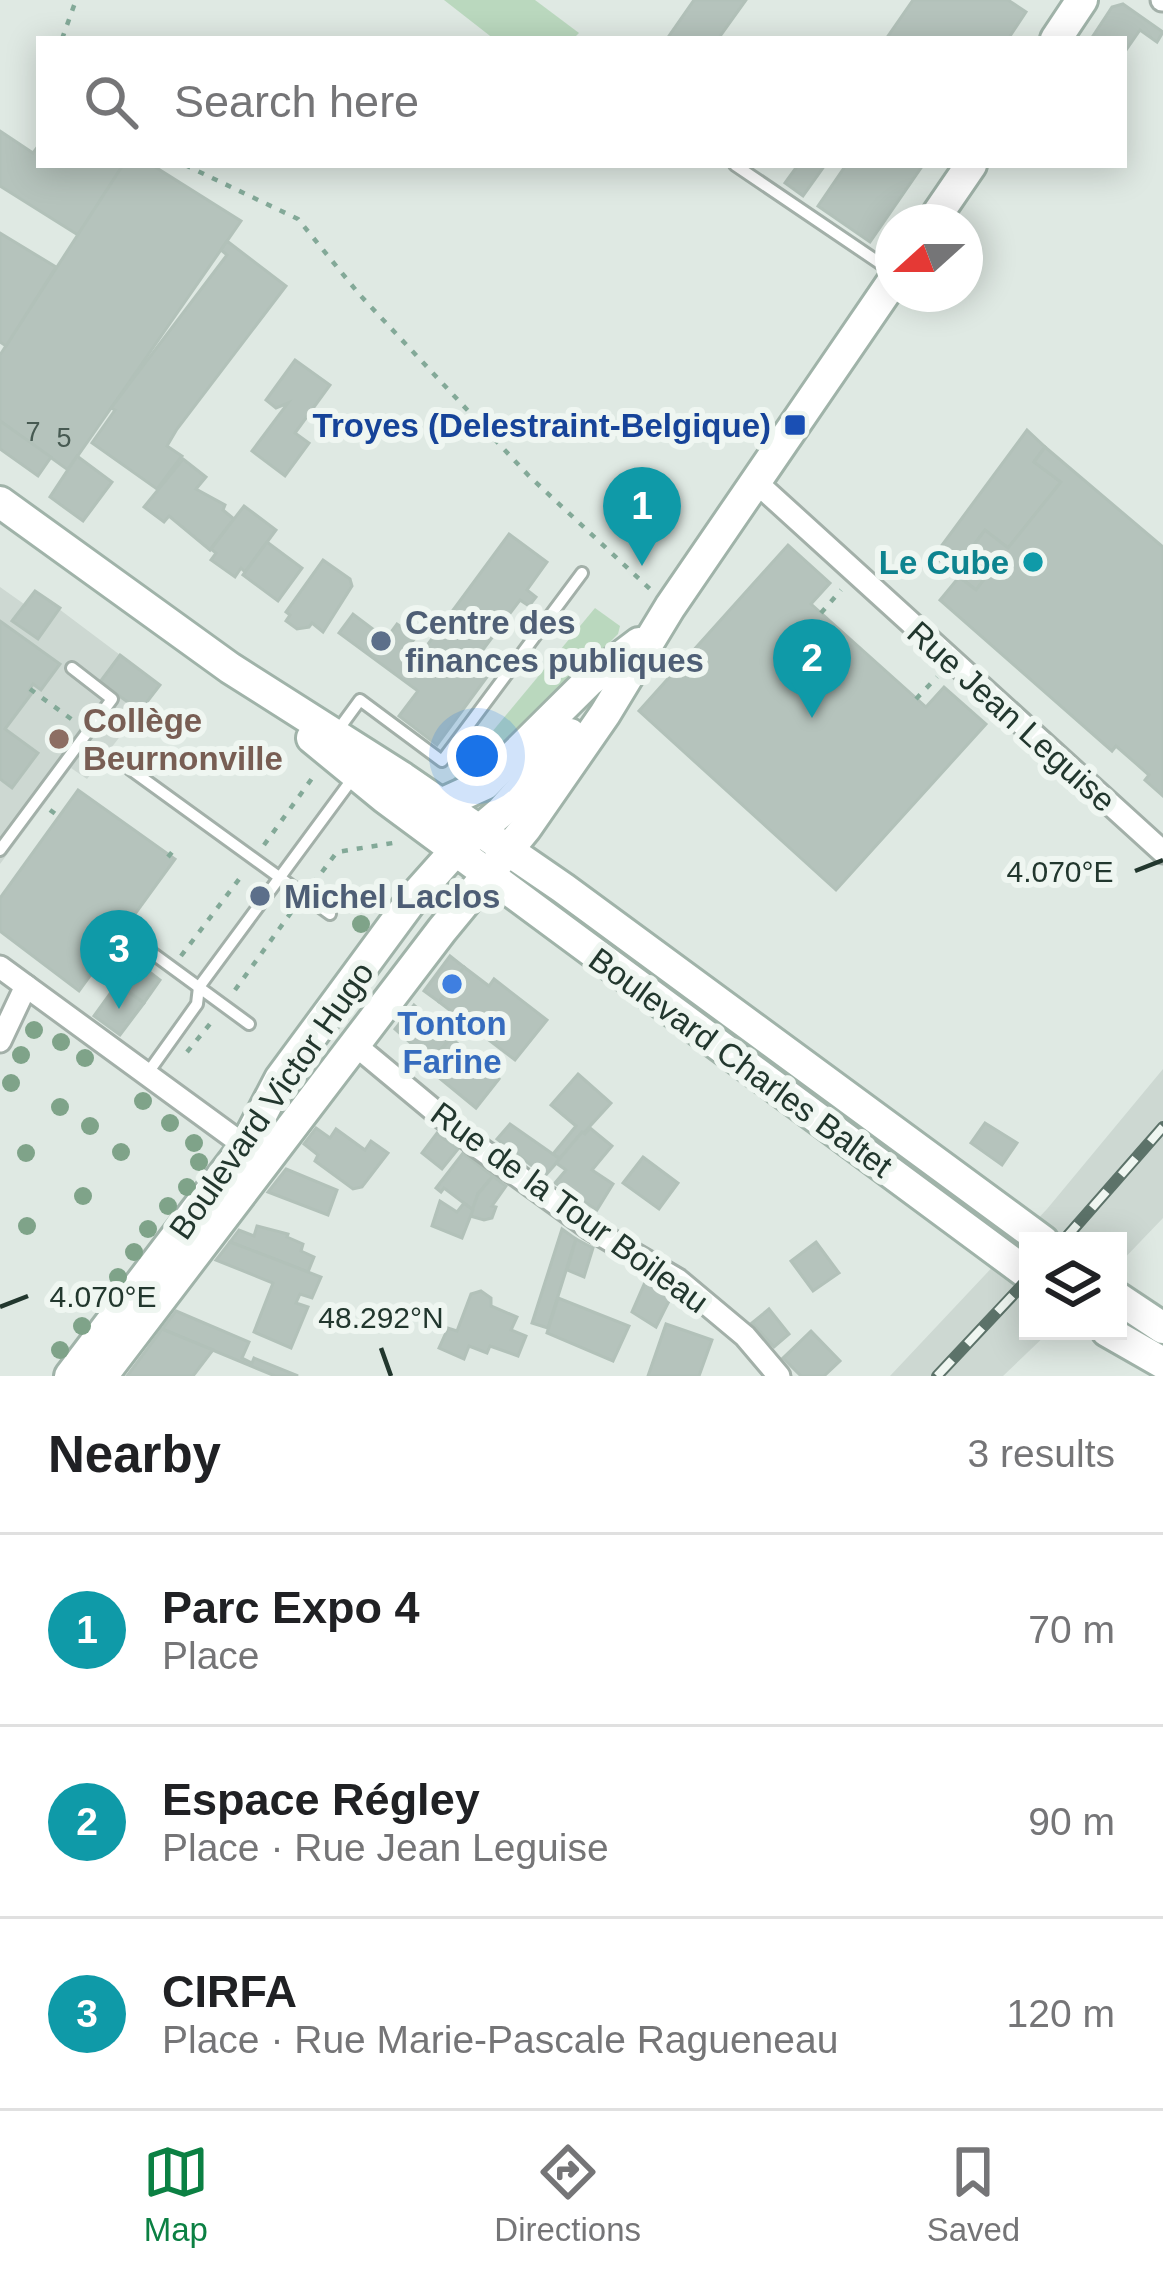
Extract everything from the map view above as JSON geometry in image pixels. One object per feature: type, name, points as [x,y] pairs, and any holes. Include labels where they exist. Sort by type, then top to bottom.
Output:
[{"type":"street","points":[[1058,36],[1082,0]]},
{"type":"street","points":[[944,204],[969,168]]},
{"type":"street","points":[[441,804],[485,784],[589,681],[662,620],[875,303]]},
{"type":"street","name":"Rue Jean Leguise","points":[[756,482],[1163,852]]},
{"type":"street","points":[[0,502],[230,668]]},
{"type":"street","name":"Boulevard Victor Hugo","points":[[70,1376],[245,1146],[280,1078],[414,897],[550,758],[662,620]]},
{"type":"street","name":"Boulevard Victor Hugo","points":[[102,1376],[508,850],[605,714],[662,620]]},
{"type":"street","name":"Boulevard Charles Baltet","points":[[230,668],[508,850],[1031,1232]]},
{"type":"street","name":"Boulevard Charles Baltet","points":[[230,668],[355,775],[455,851],[1019,1267]]},
{"type":"street","points":[[0,967],[245,1146]]},
{"type":"street","points":[[0,1041],[26,986]]},
{"type":"street","name":"Rue de la Tour Boileau","points":[[354,1044],[496,1160],[591,1229],[678,1280],[745,1336],[779,1376]]},
{"type":"street","points":[[1127,1304],[1163,1328]]},
{"type":"street","points":[[1123,1340],[1163,1363]]},
{"type":"lane","points":[[740,168],[875,263]]},
{"type":"lane","points":[[335,734],[360,700],[442,761],[582,573]]},
{"type":"lane","points":[[0,850],[112,700],[72,668]]},
{"type":"lane","points":[[130,769],[330,914]]},
{"type":"lane","points":[[147,1074],[197,1004],[199,987],[355,775]]},
{"type":"lane","points":[[148,950],[249,1024]]},
{"type":"path","points":[[63,36],[76,0]]},
{"type":"path","points":[[191,168],[298,219],[359,294],[662,620]]},
{"type":"path","points":[[821,613],[842,588],[830,577]]},
{"type":"path","points":[[916,698],[939,675]]},
{"type":"path","points":[[30,689],[88,732]]},
{"type":"path","points":[[172,968],[314,777]]},
{"type":"path","points":[[50,810],[61,818]]},
{"type":"path","points":[[180,1060],[337,852],[393,843]]},
{"type":"shaded area","name":"Collège Beurnonville","points":[[0,587],[24,604],[35,591],[160,685],[87,779],[71,768],[0,864]]},
{"type":"shaded area","points":[[1163,1069],[1163,1218],[1127,1256],[1127,1232],[1025,1232]]},
{"type":"shaded area","points":[[1019,1239],[1019,1340],[1041,1340],[1003,1376],[890,1376]]},
{"type":"green space","points":[[444,0],[535,0],[579,33],[576,36],[490,36]]},
{"type":"green space","points":[[595,608],[620,626],[618,634],[483,770],[458,784],[453,779]]},
{"type":"building","points":[[694,0],[746,0],[720,36],[669,36]]},
{"type":"building","points":[[913,0],[1008,0],[1026,12],[1010,36],[888,36]]},
{"type":"building","points":[[1123,4],[1163,32],[1157,42],[1140,30],[1127,49],[1127,36],[1093,36],[1112,7]]},
{"type":"building","points":[[0,131],[33,153],[36,149],[36,168],[121,168],[78,235],[0,186]]},
{"type":"building","points":[[121,168],[157,168],[241,221],[68,470],[0,421],[0,355]]},
{"type":"building","points":[[796,168],[823,168],[803,196],[785,183]]},
{"type":"building","points":[[844,168],[921,168],[896,204],[875,204],[875,235],[870,242],[818,206]]},
{"type":"building","points":[[0,233],[56,267],[6,346],[0,342]]},
{"type":"building","points":[[227,241],[286,286],[177,429],[167,446],[182,456],[157,489],[92,443],[115,410],[111,408],[227,255],[221,250]]},
{"type":"building","points":[[295,360],[330,385],[295,433],[309,443],[285,476],[252,451],[288,403],[276,408],[266,400]]},
{"type":"building","points":[[0,421],[51,457],[38,476],[0,449]]},
{"type":"building","points":[[1027,430],[1045,447],[1034,462],[1061,482],[1008,548],[985,530],[973,546],[996,564],[976,590],[934,556]]},
{"type":"building","points":[[1045,447],[1163,547],[1163,796],[1145,780],[1149,775],[1116,746],[1112,751],[940,600],[959,577],[976,590],[996,564],[973,546],[985,530],[1008,548],[1061,482],[1034,462]]},
{"type":"building","points":[[77,456],[112,482],[83,521],[50,497]]},
{"type":"building","points":[[183,459],[206,477],[196,489],[225,505],[223,510],[234,519],[210,550],[169,516],[164,522],[144,507]]},
{"type":"building","points":[[244,506],[276,530],[245,572],[241,568],[235,577],[211,560],[216,553],[211,549]]},
{"type":"building","name":"Centre des finances publiques","points":[[509,534],[547,562],[527,590],[536,597],[529,606],[520,600],[479,655],[495,666],[437,745],[399,716],[418,691],[339,633],[353,614],[386,639],[397,624],[416,637],[411,643],[423,651]]},
{"type":"building","points":[[267,542],[302,568],[278,601],[243,575]]},
{"type":"building","points":[[788,545],[830,583],[811,604],[926,707],[944,687],[986,724],[836,890],[639,711]]},
{"type":"building","points":[[323,560],[350,579],[352,586],[323,632],[312,623],[297,629],[286,621],[290,615],[286,612]]},
{"type":"building","points":[[35,591],[60,608],[38,639],[12,621]]},
{"type":"building","points":[[0,621],[60,664],[41,690],[33,684],[32,693],[5,729],[38,753],[12,788],[0,779]]},
{"type":"building","points":[[120,655],[160,685],[140,711],[100,682]]},
{"type":"building","points":[[78,790],[175,859],[79,991],[0,931],[0,898]]},
{"type":"building","points":[[450,956],[464,967],[439,1002],[424,991]]},
{"type":"building","points":[[134,960],[160,980],[144,1003],[117,984]]},
{"type":"building","points":[[464,967],[489,986],[494,979],[547,1020],[515,1060],[439,1002]]},
{"type":"building","points":[[117,984],[144,1003],[120,1035],[94,1016]]},
{"type":"building","points":[[414,1005],[451,1038],[431,1061],[395,1029]]},
{"type":"building","points":[[451,1038],[499,1079],[476,1108],[426,1067]]},
{"type":"building","points":[[578,1074],[611,1103],[560,1159],[553,1154],[576,1126],[551,1105]]},
{"type":"building","points":[[985,1123],[1017,1143],[1002,1165],[971,1143]]},
{"type":"building","points":[[510,1124],[560,1159],[545,1176],[497,1139]]},
{"type":"building","points":[[316,1128],[330,1138],[336,1129],[365,1150],[371,1141],[388,1153],[362,1187],[353,1189],[315,1161],[318,1155],[304,1144]]},
{"type":"building","points":[[590,1128],[612,1146],[592,1170],[613,1184],[597,1210],[555,1183],[566,1170],[556,1163]]},
{"type":"building","points":[[437,1133],[458,1149],[442,1169],[422,1153]]},
{"type":"building","points":[[463,1153],[493,1176],[478,1194],[473,1210],[444,1188],[441,1192],[436,1188]]},
{"type":"building","points":[[643,1157],[678,1183],[659,1209],[623,1183]]},
{"type":"building","points":[[286,1169],[337,1190],[328,1215],[268,1192]]},
{"type":"building","points":[[493,1176],[506,1186],[492,1206],[496,1207],[492,1218],[470,1216],[478,1194]]},
{"type":"building","points":[[440,1201],[457,1212],[464,1203],[473,1210],[462,1238],[432,1226]]},
{"type":"building","points":[[257,1226],[288,1234],[303,1244],[301,1251],[314,1257],[308,1272],[230,1242],[239,1230],[254,1236]]},
{"type":"building","points":[[562,1229],[576,1239],[548,1328],[532,1323]]},
{"type":"building","points":[[576,1239],[593,1248],[584,1277],[567,1270]]},
{"type":"building","points":[[230,1242],[321,1277],[312,1298],[300,1294],[296,1303],[308,1307],[291,1348],[254,1332],[273,1283],[216,1260]]},
{"type":"building","points":[[816,1242],[839,1273],[813,1291],[791,1261]]},
{"type":"building","points":[[646,1280],[672,1295],[656,1327],[632,1312]]},
{"type":"building","points":[[481,1291],[491,1298],[491,1306],[517,1317],[511,1330],[526,1336],[518,1356],[490,1346],[487,1353],[469,1346],[464,1359],[439,1348],[448,1328],[457,1331],[471,1294]]},
{"type":"building","points":[[558,1298],[629,1326],[613,1361],[547,1333]]},
{"type":"building","points":[[769,1309],[789,1334],[774,1347],[752,1323]]},
{"type":"building","points":[[176,1311],[249,1342],[242,1358],[252,1363],[254,1358],[298,1376],[275,1376],[162,1329]]},
{"type":"building","points":[[666,1324],[712,1340],[699,1376],[648,1376]]},
{"type":"building","points":[[162,1329],[213,1350],[193,1376],[127,1376]]},
{"type":"building","points":[[811,1331],[840,1361],[824,1376],[801,1376],[783,1358]]},
{"type":"railway","points":[[1071,1232],[1163,1127]]},
{"type":"railway","points":[[937,1376],[1019,1289]]},
{"type":"place","name":"Troyes (Delestraint-Belgique)","points":[[795,425]]},
{"type":"place","name":"Le Cube","points":[[1033,562]]},
{"type":"place","name":"Parc Expo 4","points":[[642,566]]},
{"type":"place","name":"Centre des finances publiques","points":[[381,641]]},
{"type":"place","name":"Espace Régley","points":[[812,718]]},
{"type":"place","name":"Collège Beurnonville","points":[[59,739]]},
{"type":"place","name":"Michel Laclos","points":[[260,896]]},
{"type":"place","name":"Tonton Farine","points":[[452,984]]},
{"type":"place","name":"CIRFA","points":[[119,1009]]}]
